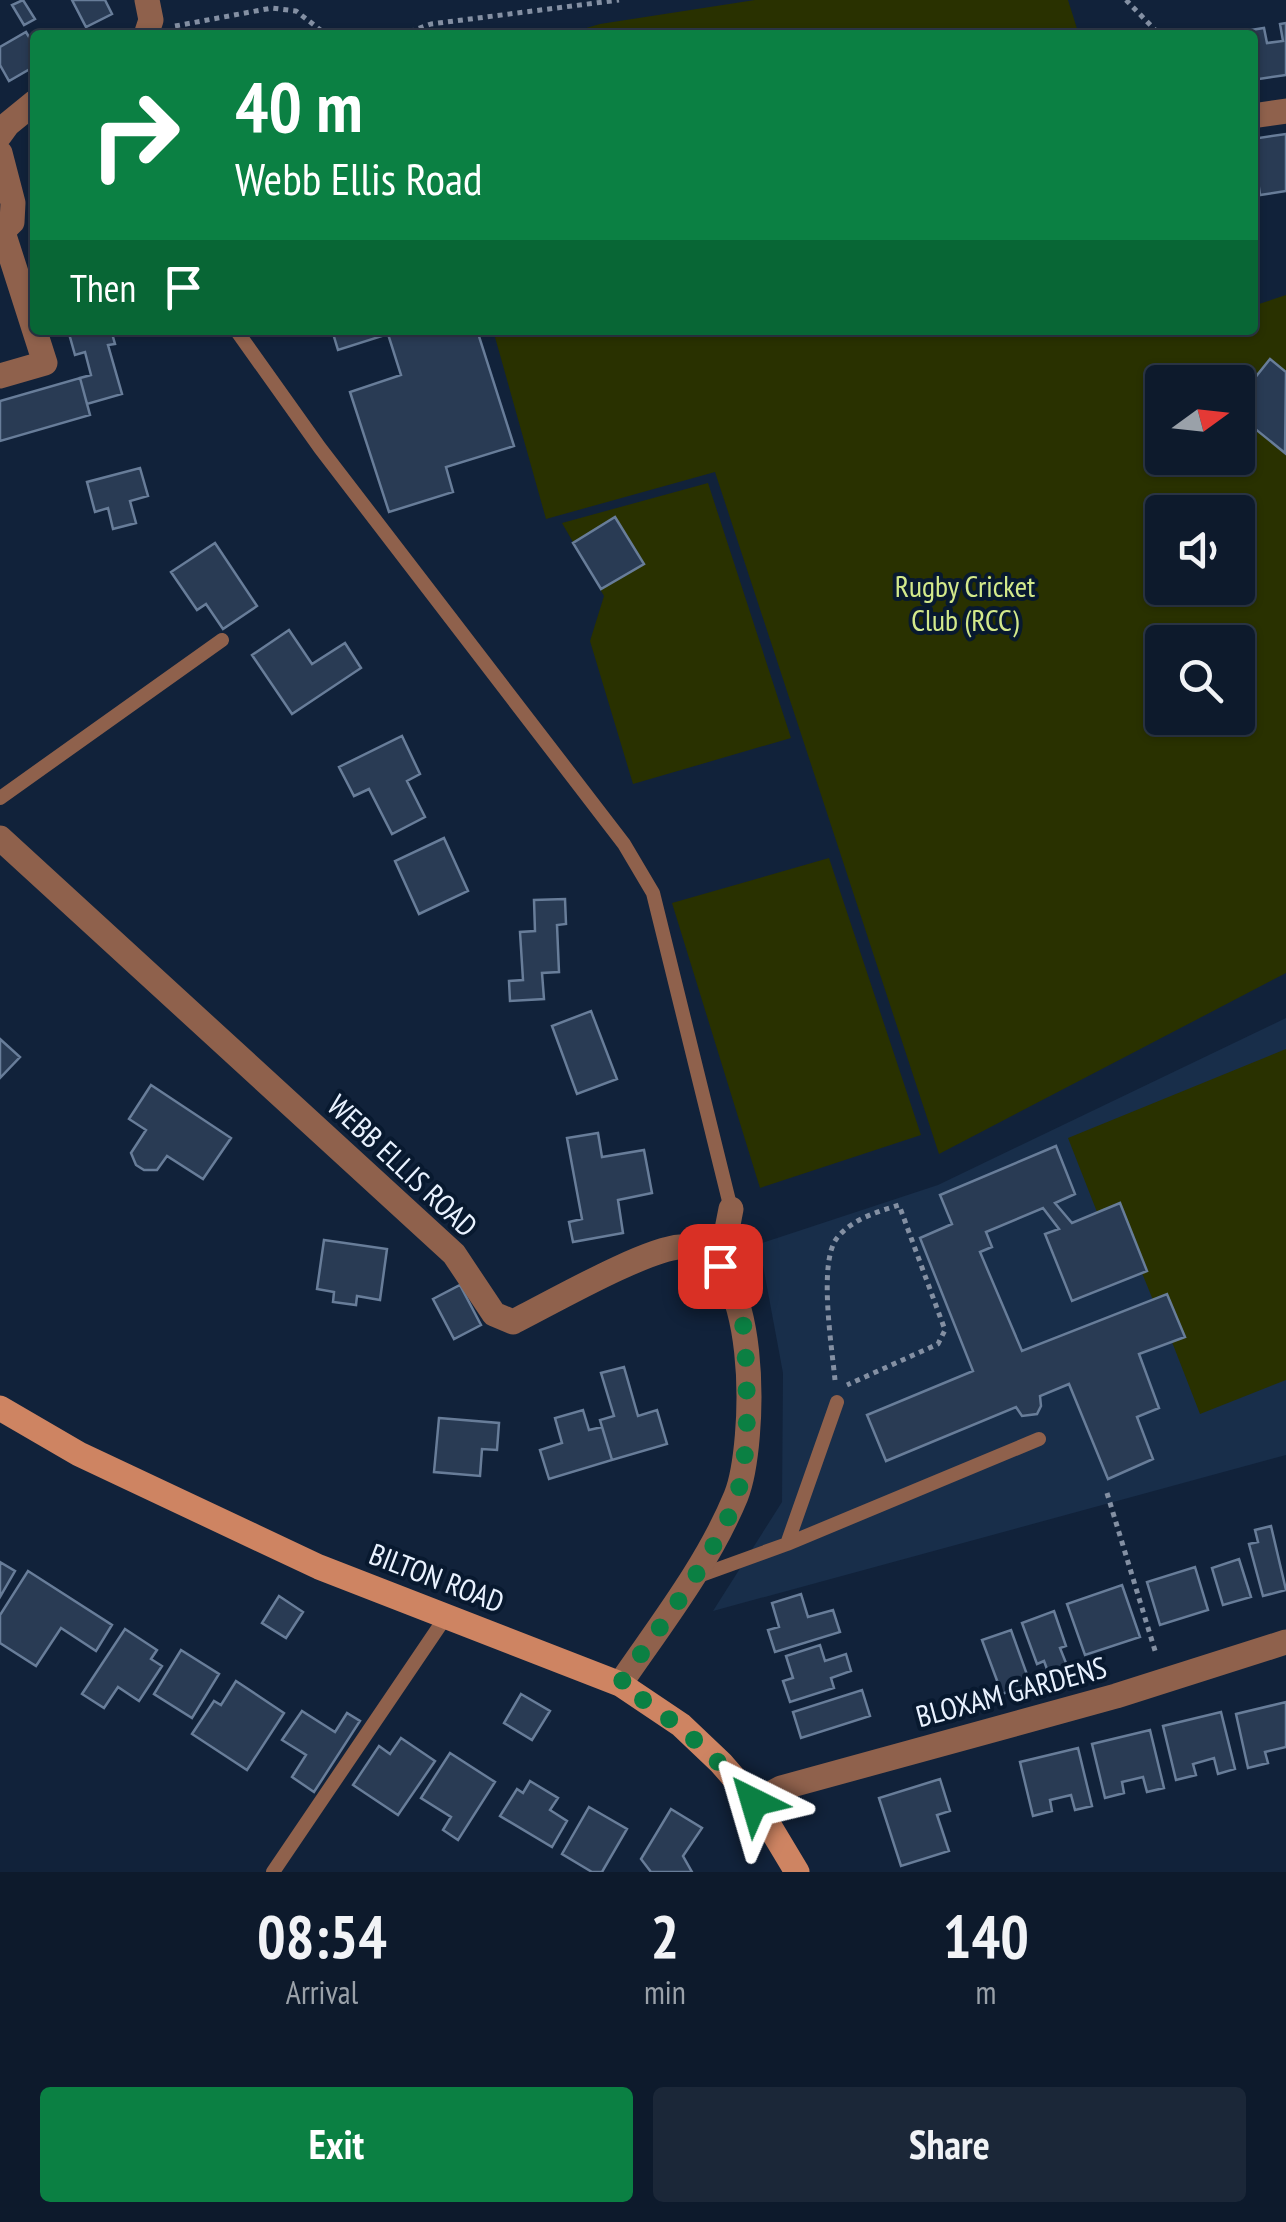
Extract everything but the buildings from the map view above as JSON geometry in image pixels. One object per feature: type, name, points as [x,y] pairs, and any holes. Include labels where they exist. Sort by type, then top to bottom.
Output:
[{"type":"main road","name":"BILTON ROAD","points":[[0,1408],[79,1454],[320,1567],[620,1684],[681,1725],[721,1763],[754,1802],[797,1872]]},
{"type":"street","points":[[147,0],[151,20],[148,30]]},
{"type":"street","points":[[0,136],[30,106]]},
{"type":"street","points":[[1258,115],[1286,111]]},
{"type":"street","points":[[0,153],[12,203],[12,222],[1,233],[30,319]]},
{"type":"street","points":[[0,376],[45,363],[36,335]]},
{"type":"street","name":"WEBB ELLIS ROAD","points":[[0,838],[454,1254],[502,1320],[513,1322],[652,1254],[681,1247],[698,1251],[720,1266]]},
{"type":"street","points":[[620,1684],[720,1533],[738,1491],[748,1432],[742,1311],[731,1280],[720,1266],[731,1209]]},
{"type":"street","name":"BLOXAM GARDENS","points":[[754,1802],[781,1788],[1286,1642]]},
{"type":"lane","points":[[240,335],[320,448],[624,844],[653,892],[731,1209]]},
{"type":"lane","points":[[0,798],[222,640]]},
{"type":"lane","points":[[787,1544],[837,1396]]},
{"type":"lane","points":[[691,1579],[787,1544],[1039,1439]]},
{"type":"lane","points":[[273,1872],[447,1614]]},
{"type":"path","points":[[414,30],[431,24],[619,0]]},
{"type":"path","points":[[1126,0],[1155,30]]},
{"type":"path","points":[[162,30],[272,8],[296,10],[320,30]]},
{"type":"path","points":[[899,1205],[945,1330],[938,1344],[837,1396],[826,1281],[834,1240],[862,1218],[899,1205]]},
{"type":"path","points":[[1108,1493],[1164,1680]]},
{"type":"shaded area","points":[[1286,1018],[1286,1455],[713,1611],[782,1502],[783,1373],[759,1244],[938,1185]]},
{"type":"green space","points":[[755,0],[1068,0],[1077,30],[579,30]]},
{"type":"green space","name":"Rugby Cricket Club (RCC)","points":[[1286,295],[1286,973],[939,1154],[715,472],[546,519],[494,335],[1258,335],[1258,304]]},
{"type":"green space","points":[[708,483],[791,738],[633,784],[590,641],[604,596],[562,523]]},
{"type":"green space","points":[[829,858],[921,1135],[760,1188],[672,903]]},
{"type":"green space","points":[[1286,1049],[1286,1380],[1200,1414],[1172,1342],[1184,1337],[1167,1294],[1153,1300],[1142,1273],[1147,1271],[1097,1212],[1068,1138]]},
{"type":"route","points":[[720,1266],[731,1280],[742,1311],[746,1354],[748,1432],[738,1491],[720,1533],[620,1684],[681,1725],[754,1802]]}]
